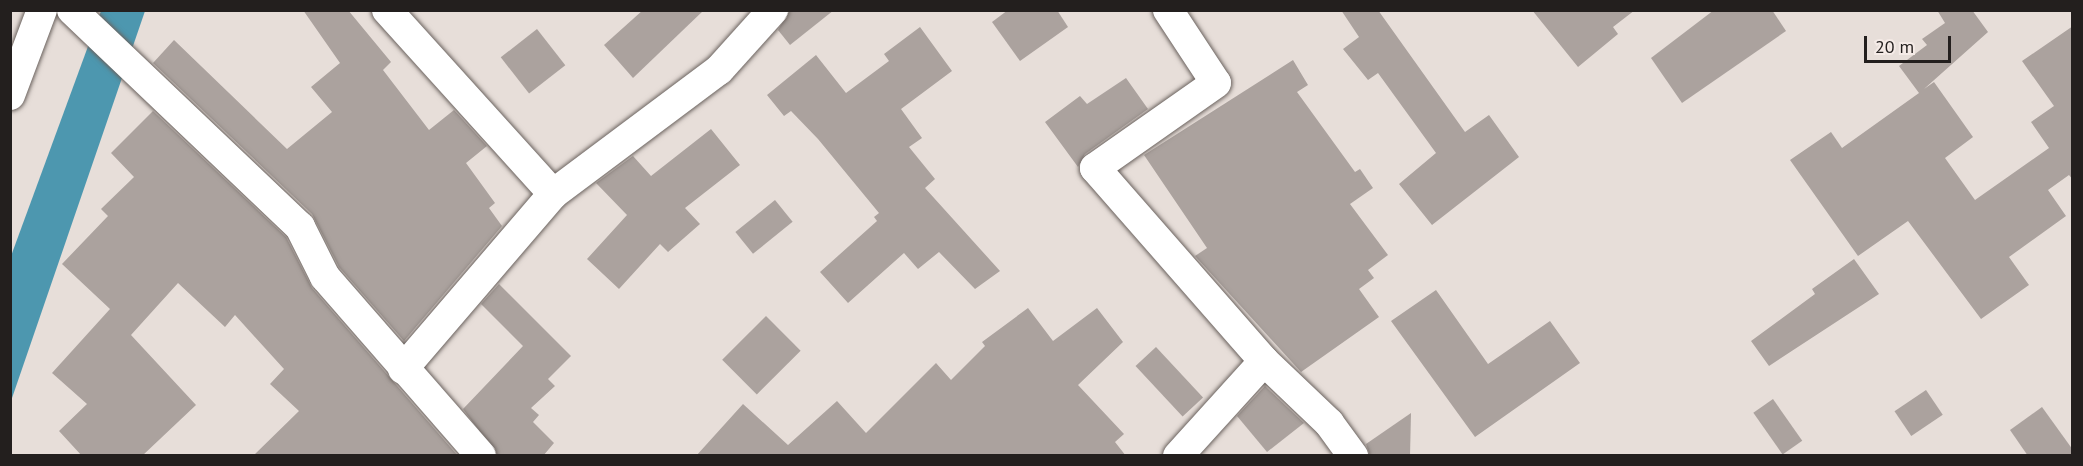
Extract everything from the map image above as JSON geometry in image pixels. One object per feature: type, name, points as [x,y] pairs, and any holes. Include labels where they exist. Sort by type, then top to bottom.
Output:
[{"type":"street","points":[[10,95],[42,10]]},
{"type":"street","points":[[72,10],[300,228],[325,277],[481,456]]},
{"type":"street","points":[[387,10],[553,194]]},
{"type":"street","points":[[403,369],[553,194],[719,70],[773,10]]},
{"type":"street","points":[[1168,10],[1216,83],[1095,168],[1264,361],[1329,423],[1353,456]]},
{"type":"street","points":[[1178,456],[1264,361]]},
{"type":"water","points":[[101,11],[145,11],[11,401],[11,256]]},
{"type":"building","points":[[303,10],[348,10],[391,62],[383,70],[429,130],[454,110],[487,146],[466,163],[495,203],[489,208],[502,226],[404,341],[339,267],[312,214],[153,63],[174,40],[287,149],[332,112],[311,87],[340,63]]},
{"type":"building","points":[[643,10],[704,10],[633,78],[604,45]]},
{"type":"building","points":[[790,10],[834,10],[790,45],[778,30]]},
{"type":"building","points":[[1008,10],[1057,10],[1068,27],[1020,61],[992,22]]},
{"type":"building","points":[[1341,10],[1378,10],[1465,132],[1489,115],[1519,157],[1432,225],[1399,184],[1436,153],[1378,73],[1368,80],[1343,49],[1359,37]]},
{"type":"building","points":[[1532,10],[1635,10],[1613,27],[1618,34],[1578,67]]},
{"type":"building","points":[[1714,10],[1772,10],[1786,31],[1682,103],[1651,58]]},
{"type":"building","points":[[1937,10],[1972,10],[1988,32],[1924,89],[1934,82],[1973,137],[1945,158],[1975,200],[2049,148],[2031,122],[2054,106],[2022,61],[2073,26],[2073,180],[2069,175],[2048,190],[2066,216],[2009,257],[2029,285],[1981,319],[1908,221],[1858,256],[1790,160],[1831,132],[1842,148],[1919,93],[1899,66],[1927,45],[1922,39],[1945,23]]},
{"type":"building","points":[[920,27],[952,71],[901,109],[922,138],[909,147],[935,179],[925,188],[1000,271],[975,289],[939,252],[918,269],[904,253],[848,303],[820,272],[877,221],[874,217],[879,213],[818,139],[791,111],[784,116],[767,95],[816,55],[846,93],[889,61],[884,54]]},
{"type":"building","points":[[537,29],[565,65],[529,94],[501,57]]},
{"type":"building","points":[[1293,60],[1308,85],[1297,92],[1355,172],[1360,169],[1373,188],[1350,204],[1388,255],[1368,270],[1374,278],[1359,289],[1379,317],[1301,372],[1195,256],[1207,248],[1144,155]]},
{"type":"building","points":[[1126,78],[1148,109],[1085,154],[1078,167],[1045,122],[1080,96],[1087,104]]},
{"type":"building","points":[[153,111],[286,237],[312,288],[458,456],[253,456],[299,411],[270,384],[284,369],[235,315],[225,327],[178,283],[131,335],[196,405],[142,456],[82,456],[59,431],[87,404],[52,373],[110,309],[62,264],[108,216],[101,209],[134,177],[111,153]]},
{"type":"building","points":[[711,129],[740,165],[685,208],[700,224],[668,252],[660,244],[619,289],[587,259],[627,215],[596,183],[633,156],[651,176]]},
{"type":"building","points":[[775,200],[793,222],[753,254],[735,232]]},
{"type":"building","points":[[1854,259],[1879,294],[1769,366],[1751,341],[1815,294],[1812,289]]},
{"type":"building","points":[[499,284],[571,356],[548,379],[555,386],[531,408],[539,415],[533,422],[554,443],[543,456],[498,456],[463,409],[523,346],[481,304]]},
{"type":"building","points":[[1436,290],[1488,364],[1550,321],[1580,363],[1475,437],[1391,321]]},
{"type":"building","points":[[1028,308],[1053,341],[1097,308],[1123,342],[1078,385],[1124,434],[1115,442],[1126,456],[696,456],[743,404],[788,445],[837,401],[866,433],[936,363],[951,380],[985,346],[982,342]]},
{"type":"building","points":[[766,316],[801,351],[757,394],[722,360]]},
{"type":"building","points":[[1156,347],[1203,397],[1183,417],[1136,366]]},
{"type":"building","points":[[1265,386],[1304,423],[1267,452],[1237,416]]},
{"type":"building","points":[[1926,390],[1943,415],[1911,436],[1894,411]]},
{"type":"building","points":[[1773,399],[1802,441],[1783,455],[1753,413]]},
{"type":"building","points":[[2042,407],[2073,450],[2073,456],[2028,456],[2010,430]]},
{"type":"building","points":[[1411,413],[1410,456],[1370,456],[1366,444]]}]
